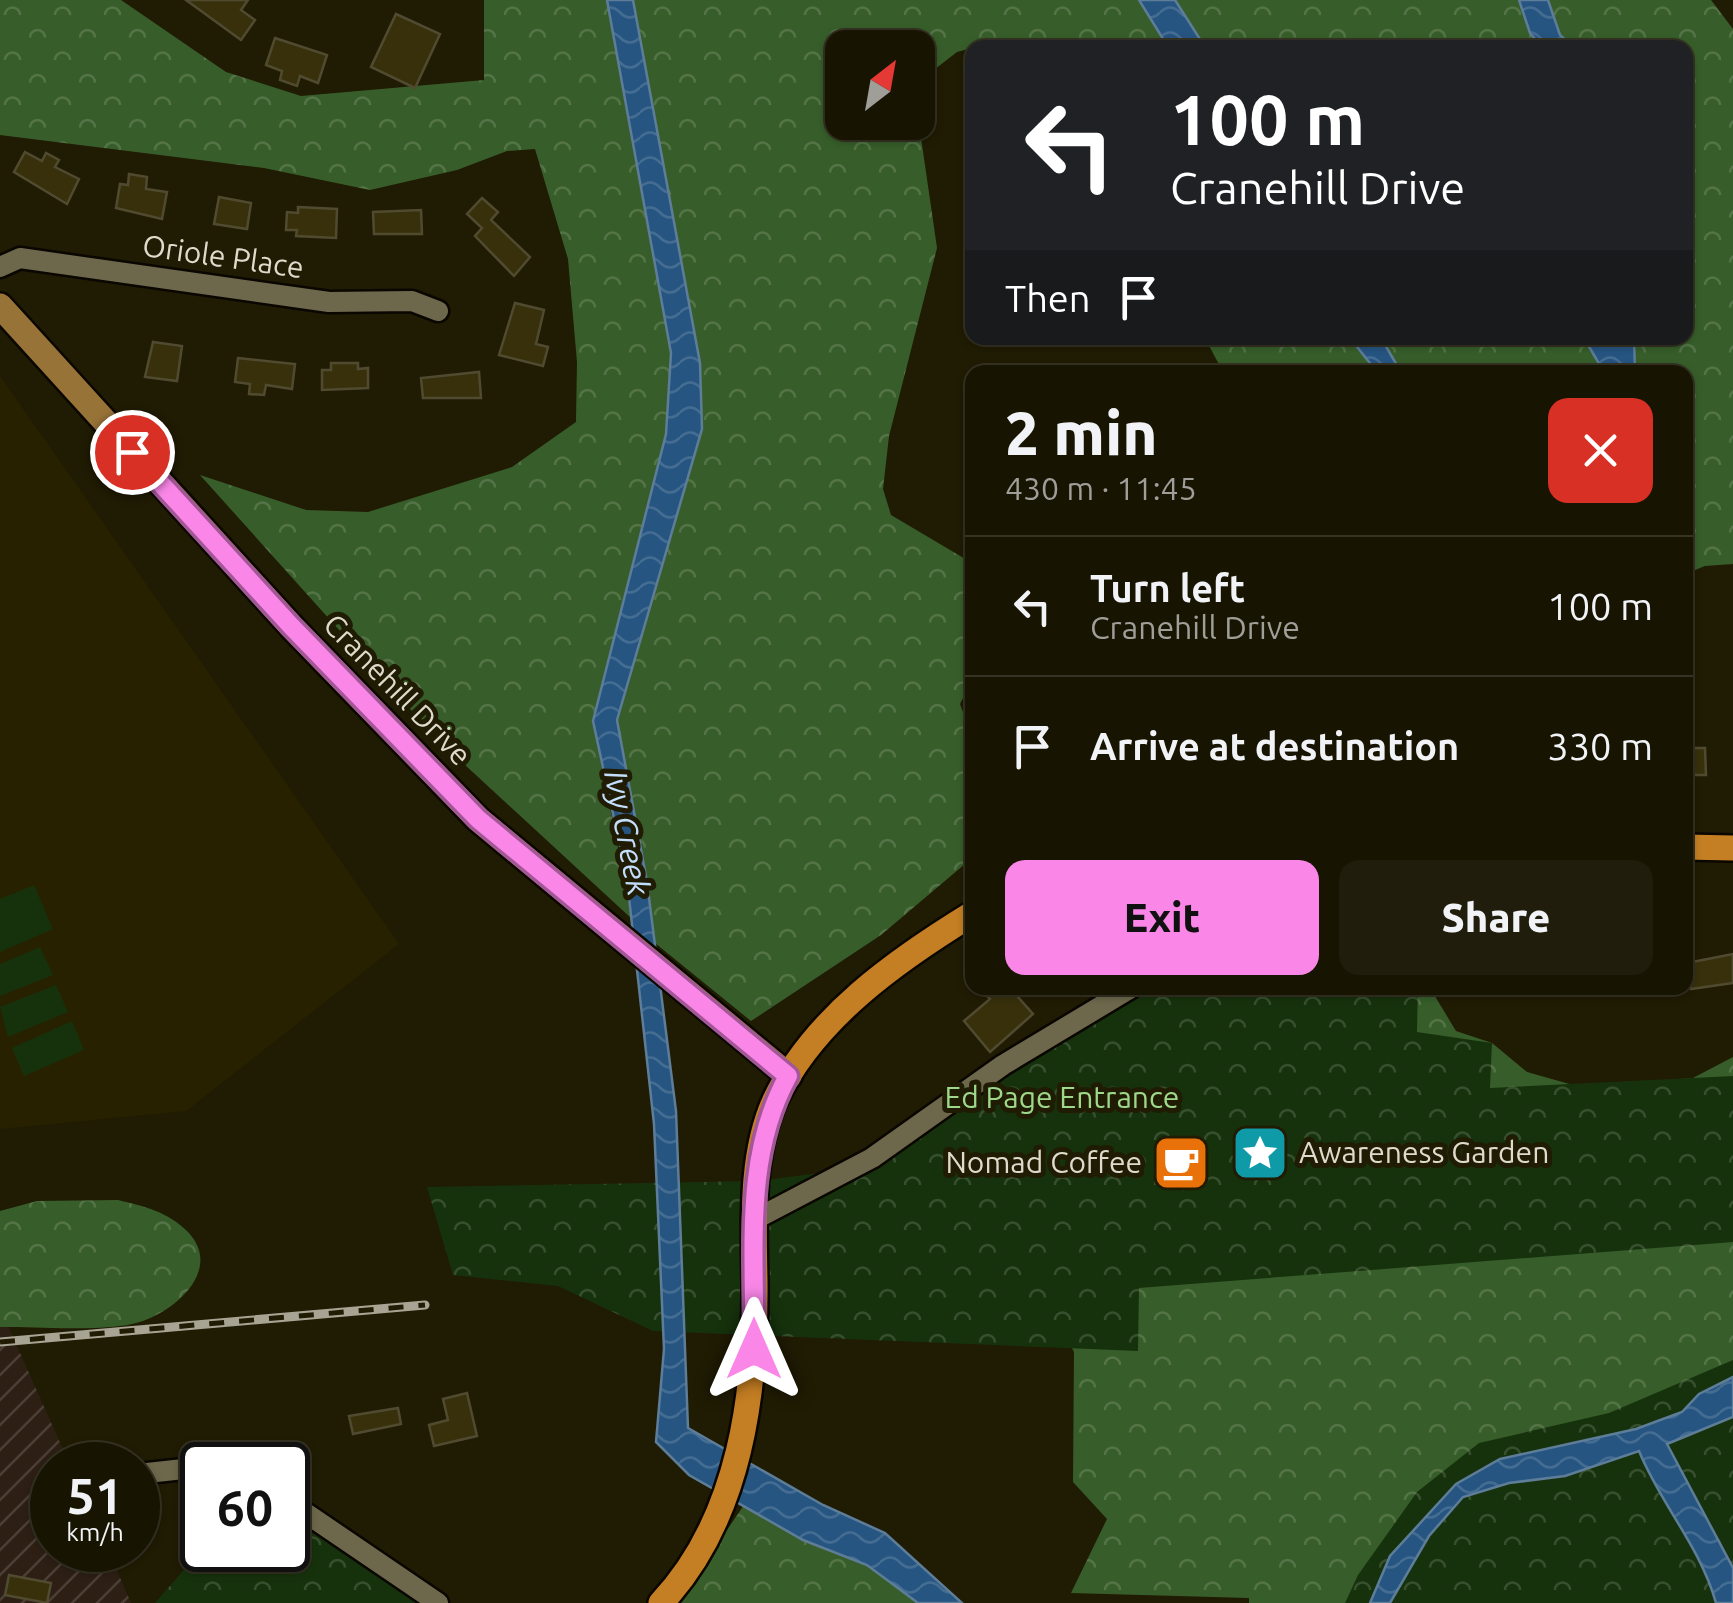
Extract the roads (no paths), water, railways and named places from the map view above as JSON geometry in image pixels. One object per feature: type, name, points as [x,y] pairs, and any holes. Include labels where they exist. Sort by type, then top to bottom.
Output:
[{"type":"main road","name":"Cranehill Drive","points":[[0,306],[416,757],[513,852],[788,1076]]},
{"type":"main road","points":[[1693,847],[1733,848]]},
{"type":"main road","points":[[662,1603],[713,1519],[739,1450],[750,1402],[754,1349],[752,1221],[766,1129],[788,1076],[854,998],[965,919]]},
{"type":"street","name":"Oriole Place","points":[[0,267],[20,258],[329,302],[412,301],[438,311]]},
{"type":"street","points":[[752,1221],[872,1158],[1048,1038],[1120,995]]},
{"type":"street","points":[[310,1516],[438,1603]]},
{"type":"water","name":"Ivy Creek","points":[[607,0],[633,0],[700,363],[702,429],[617,720],[647,882],[676,1111],[688,1428],[823,1505],[885,1533],[962,1603],[918,1603],[867,1565],[803,1540],[689,1475],[656,1442],[664,1349],[654,1124],[627,879],[593,721],[666,434],[671,353]]},
{"type":"water","points":[[1139,0],[1175,0],[1201,40],[1164,40]]},
{"type":"water","points":[[1519,0],[1548,0],[1565,40],[1536,40]]},
{"type":"water","points":[[1356,345],[1385,345],[1397,365],[1371,365]]},
{"type":"water","points":[[1588,345],[1634,345],[1635,365],[1600,365]]},
{"type":"water","points":[[1733,1377],[1733,1417],[1667,1444],[1733,1568],[1733,1603],[1716,1603],[1700,1563],[1639,1451],[1565,1476],[1509,1483],[1463,1497],[1429,1536],[1390,1603],[1370,1603],[1390,1556],[1456,1484],[1500,1459],[1636,1429],[1682,1412],[1699,1394]]},
{"type":"railway","points":[[0,1342],[425,1305]]},
{"type":"place","name":"Awareness Garden","points":[[1260,1153]]},
{"type":"place","name":"Nomad Coffee","points":[[1181,1163]]},
{"type":"park label","name":"Ed Page Entrance","points":[[1062,1098]]}]
